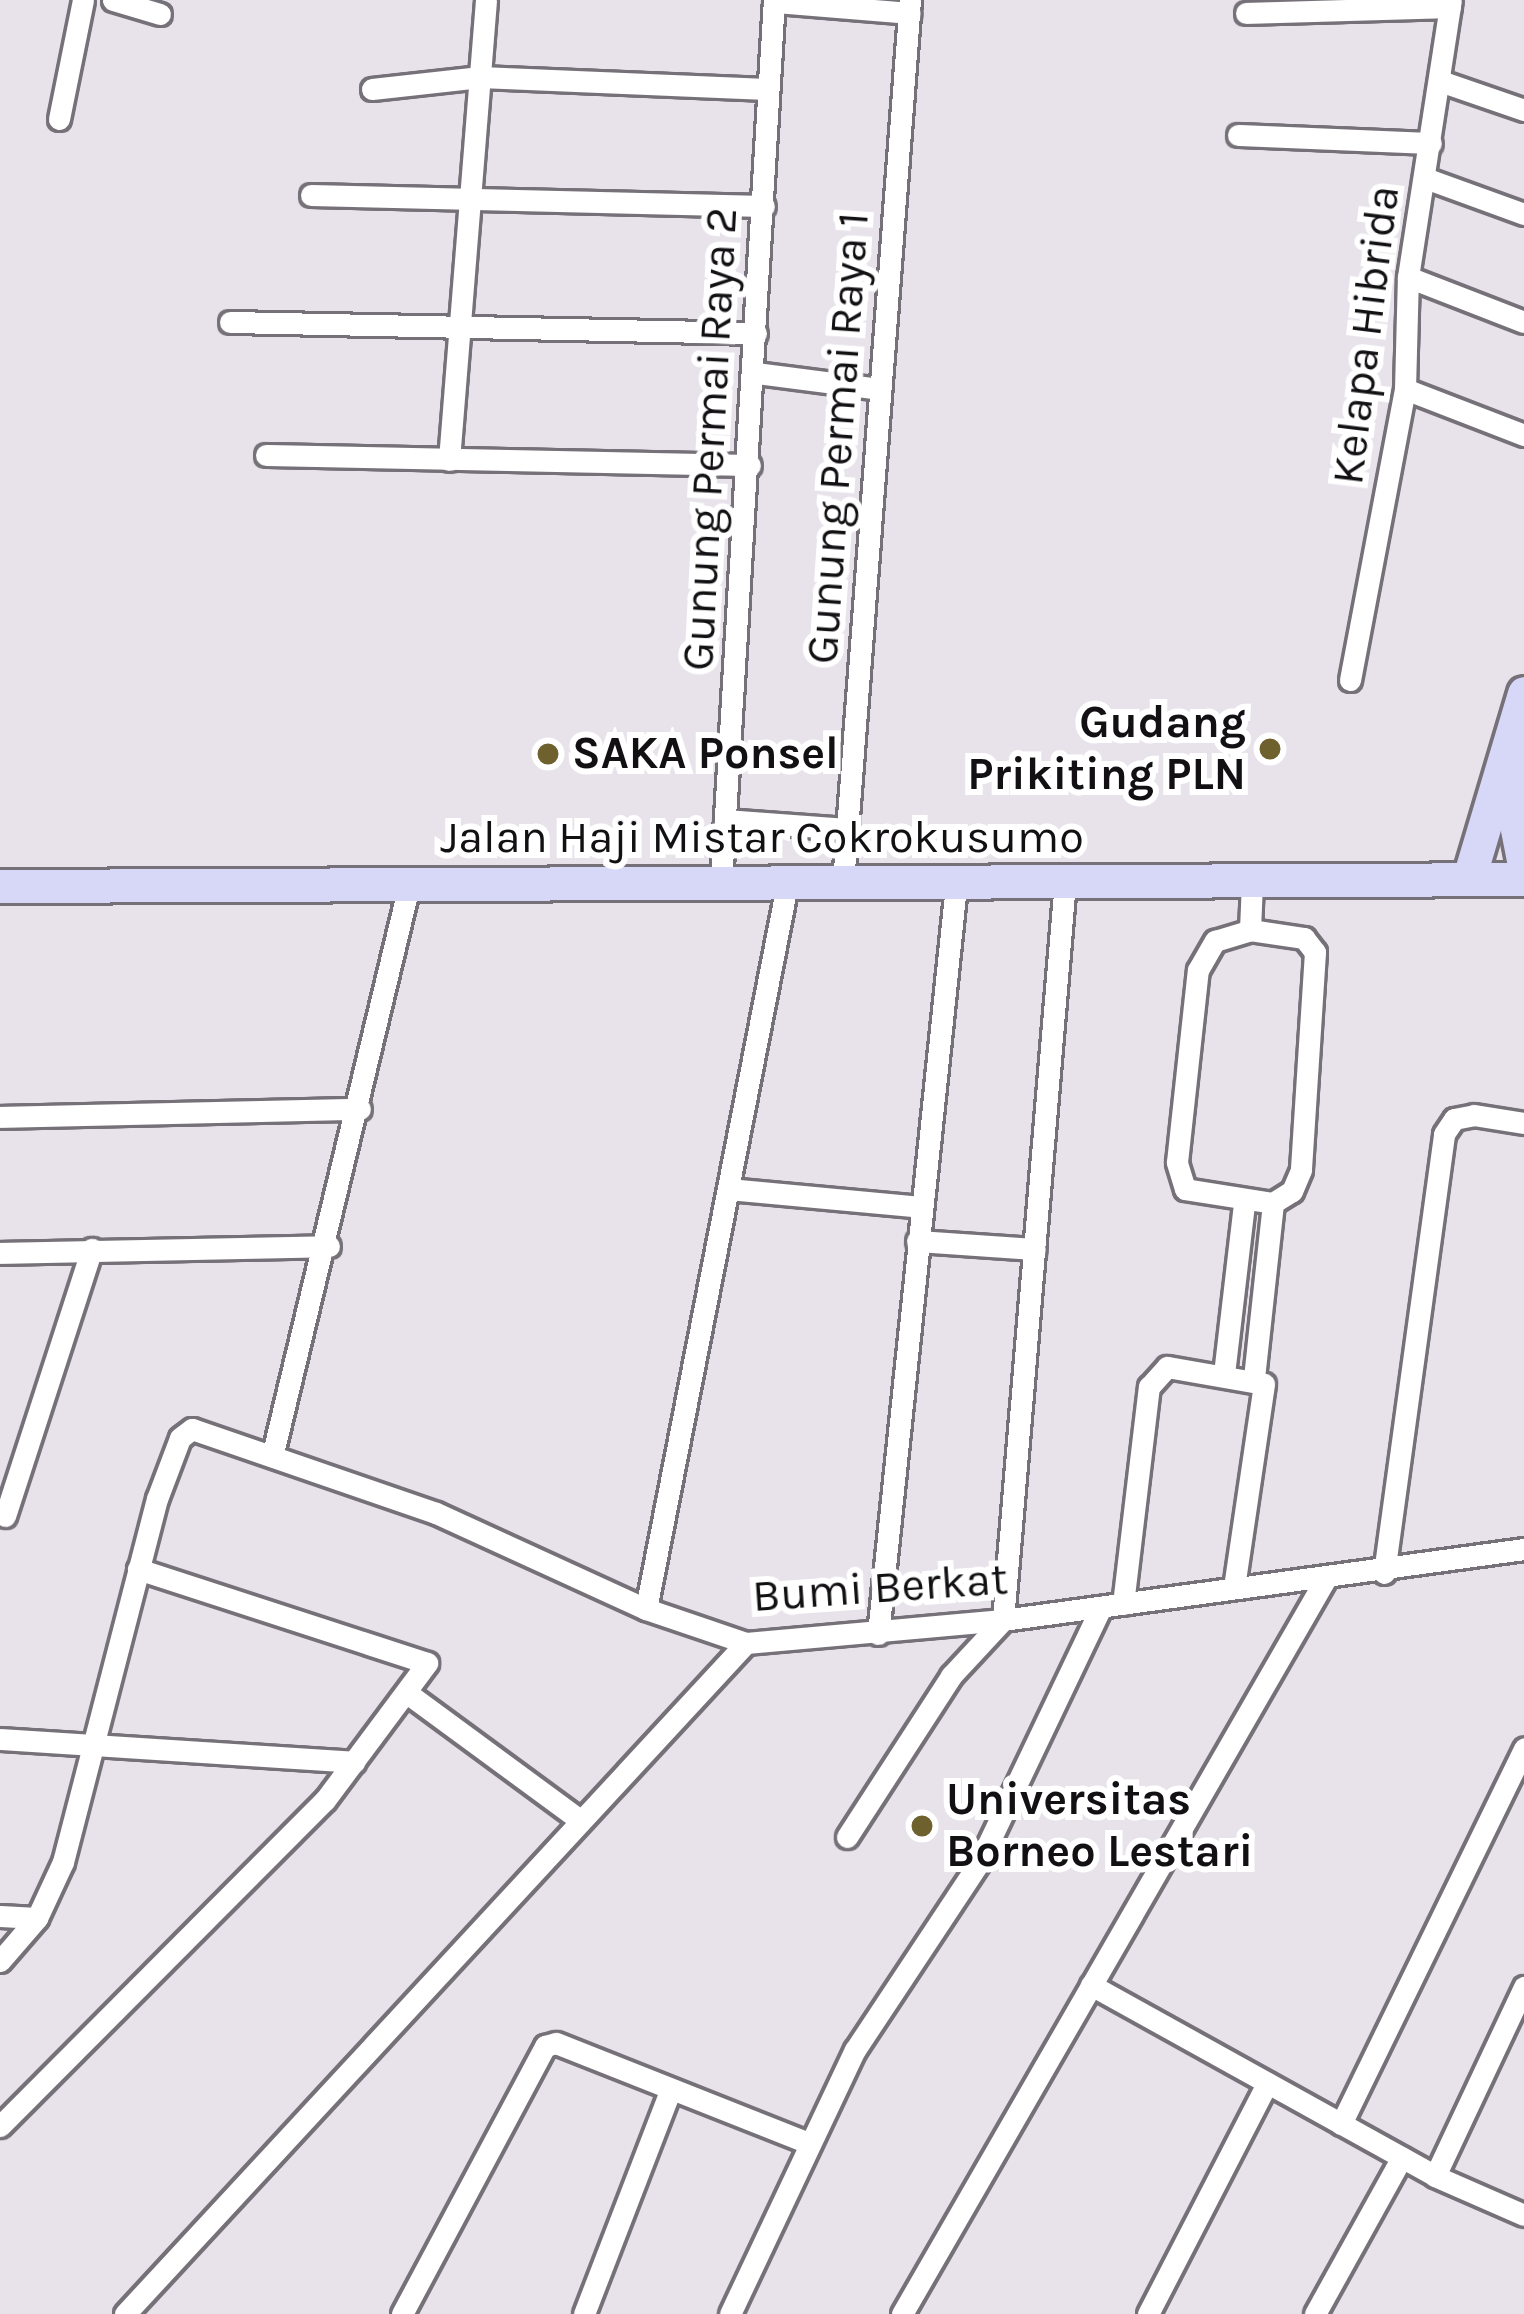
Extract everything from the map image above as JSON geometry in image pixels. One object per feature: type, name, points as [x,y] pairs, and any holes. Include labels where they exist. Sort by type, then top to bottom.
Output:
[{"type":"main road","points":[[1469,878],[1524,693]]},
{"type":"main road","points":[[1524,767],[1517,829],[1524,865]]},
{"type":"main road","name":"Jalan Haji Mistar Cokrokusumo","points":[[0,886],[1524,879]]},
{"type":"street","points":[[58,119],[83,0]]},
{"type":"street","points":[[113,0],[160,14]]},
{"type":"street","points":[[449,460],[486,0]]},
{"type":"street","points":[[774,1],[910,7]]},
{"type":"street","name":"Gunung Permai Raya 2","points":[[721,883],[756,374],[774,1]]},
{"type":"street","points":[[1246,13],[1451,3]]},
{"type":"street","name":"Kelapa Hibrida","points":[[1350,680],[1405,389],[1408,277],[1451,3]]},
{"type":"street","name":"Gunung Permai Raya 1","points":[[843,883],[910,7]]},
{"type":"street","points":[[372,89],[480,76],[767,89]]},
{"type":"street","points":[[1440,82],[1524,110]]},
{"type":"street","points":[[1238,135],[1430,143]]},
{"type":"street","points":[[1426,178],[1524,214]]},
{"type":"street","points":[[311,195],[764,206]]},
{"type":"street","points":[[1408,277],[1524,322]]},
{"type":"street","points":[[230,322],[756,334]]},
{"type":"street","points":[[756,374],[880,389]]},
{"type":"street","points":[[1405,389],[1524,435]]},
{"type":"street","points":[[266,455],[750,465]]},
{"type":"street","points":[[725,820],[847,829]]},
{"type":"street","points":[[848,1837],[951,1676],[1003,1620],[1065,882]]},
{"type":"street","points":[[1250,930],[1252,882]]},
{"type":"street","points":[[274,1453],[329,1246],[409,885]]},
{"type":"street","points":[[646,1609],[788,885]]},
{"type":"street","points":[[878,1634],[956,885]]},
{"type":"street","points":[[1250,930],[1304,938],[1315,952],[1301,1170],[1292,1192],[1273,1203],[1244,1203],[1185,1189],[1178,1162],[1198,970],[1215,941],[1250,930]]},
{"type":"street","points":[[0,1117],[360,1109]]},
{"type":"street","points":[[1384,1573],[1444,1134],[1454,1119],[1474,1115],[1524,1123]]},
{"type":"street","points":[[728,1189],[921,1207]]},
{"type":"street","points":[[1224,1374],[1244,1203]]},
{"type":"street","points":[[1255,1378],[1273,1203]]},
{"type":"street","points":[[917,1241],[1035,1249]]},
{"type":"street","points":[[0,1253],[329,1246]]},
{"type":"street","points":[[5,1516],[92,1249]]},
{"type":"street","points":[[730,2314],[855,2050],[979,1863],[1112,1606],[1152,1375],[1167,1367],[1255,1378],[1266,1391],[1234,1587]]},
{"type":"street","name":"Bumi Berkat","points":[[138,1569],[180,1438],[192,1429],[274,1453],[436,1513],[646,1609],[746,1643],[1003,1620],[1234,1587],[1384,1573],[1524,1549]]},
{"type":"street","points":[[0,1961],[37,1918],[75,1822],[86,1749],[138,1569],[427,1663],[354,1762],[269,1858],[0,2126]]},
{"type":"street","points":[[902,2314],[1325,1580]]},
{"type":"street","points":[[125,2314],[746,1643]]},
{"type":"street","points":[[407,1693],[580,1820]]},
{"type":"street","points":[[0,1739],[86,1749],[354,1762]]},
{"type":"street","points":[[1341,2124],[1524,1748]]},
{"type":"street","points":[[0,1916],[37,1918]]},
{"type":"street","points":[[1091,1985],[1435,2176],[1524,2216]]},
{"type":"street","points":[[1435,2176],[1524,1988]]},
{"type":"street","points":[[401,2314],[545,2046],[556,2043],[809,2143]]},
{"type":"street","points":[[1148,2314],[1267,2084]]},
{"type":"street","points":[[584,2314],[671,2089]]},
{"type":"street","points":[[1315,2314],[1402,2157]]},
{"type":"place","name":"Gudang Prikiting PLN","points":[[1270,749]]},
{"type":"place","name":"SAKA Ponsel","points":[[548,754]]},
{"type":"place","name":"Universitas Borneo Lestari","points":[[922,1826]]}]
